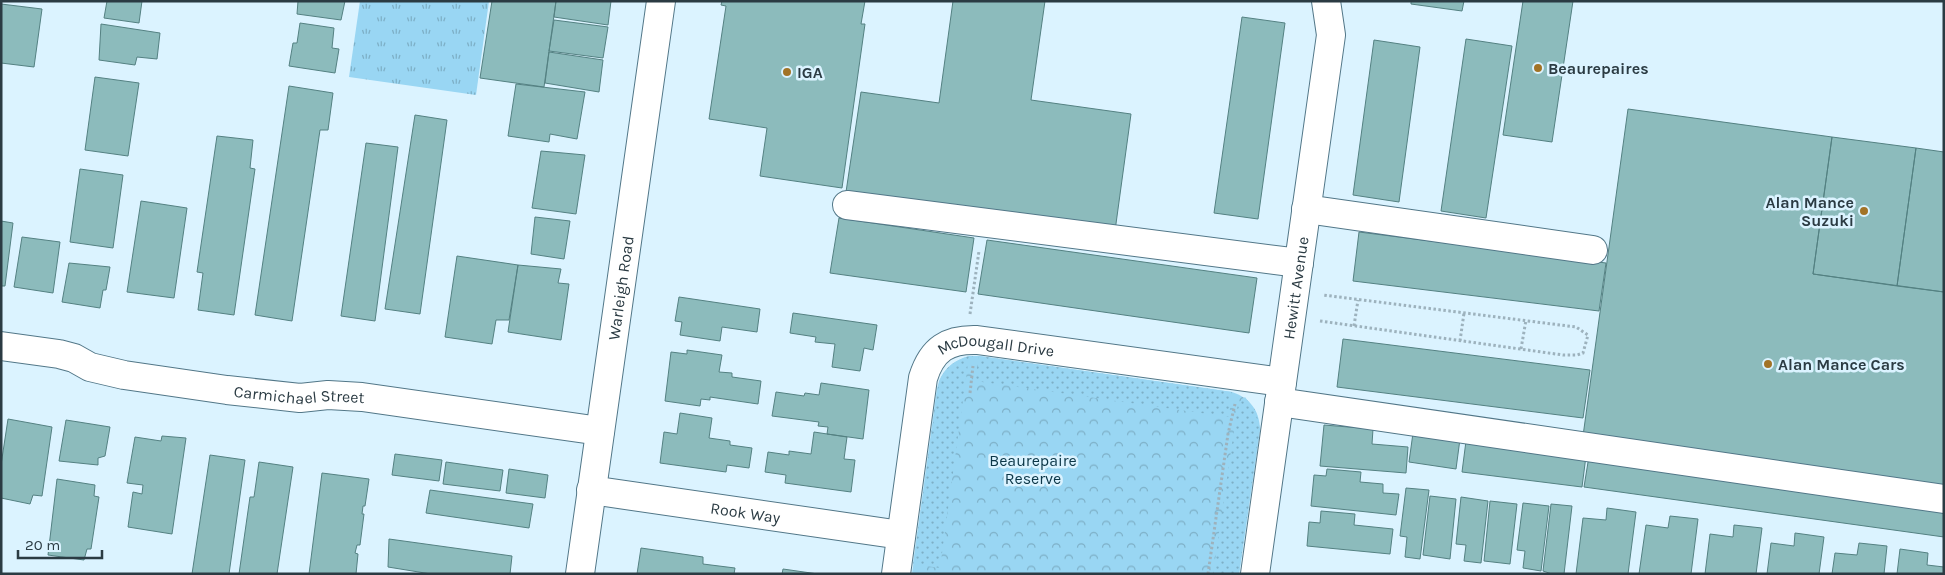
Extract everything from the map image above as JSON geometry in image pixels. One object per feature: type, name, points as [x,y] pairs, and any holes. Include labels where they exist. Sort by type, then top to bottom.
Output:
[{"type":"street","name":"Warleigh Road","points":[[580,574],[661,1]]},
{"type":"street","name":"Hewitt Avenue","points":[[1255,574],[1331,35],[1326,1]]},
{"type":"street","points":[[847,205],[1299,263]]},
{"type":"street","points":[[1306,209],[1593,250]]},
{"type":"street","name":"McDougall Drive","points":[[896,574],[923,378],[927,364],[941,349],[959,340],[1944,499]]},
{"type":"street","name":"Carmichael Street","points":[[1,346],[59,354],[74,358],[90,367],[124,375],[227,390],[300,398],[328,395],[362,397],[600,431]]},
{"type":"street","name":"Rook Way","points":[[591,490],[901,535]]},
{"type":"path","points":[[967,340],[983,223]]},
{"type":"path","points":[[1320,321],[1577,355],[1583,353],[1588,335],[1576,327],[1323,296]]},
{"type":"path","points":[[1354,326],[1358,300]]},
{"type":"path","points":[[1460,341],[1464,313]]},
{"type":"path","points":[[1521,349],[1526,320]]},
{"type":"path","points":[[1208,574],[1228,434],[1235,401]]},
{"type":"green space","points":[[360,1],[489,1],[476,95],[349,77]]},
{"type":"green space","name":"Beaurepaire Reserve","points":[[969,356],[1232,392],[1249,401],[1258,416],[1260,429],[1239,574],[912,574],[937,388],[945,372],[953,364]]},
{"type":"green space","points":[[969,356],[940,568],[913,564],[939,381],[951,365]]},
{"type":"green space","points":[[979,356],[1232,392],[1229,417],[975,381]]},
{"type":"green space","points":[[1245,397],[1256,412],[1260,429],[1239,574],[1213,574],[1238,403]]},
{"type":"building","points":[[107,1],[142,1],[139,23],[104,18]]},
{"type":"building","points":[[298,1],[345,1],[341,20],[297,14]]},
{"type":"building","points":[[492,1],[556,1],[544,87],[480,78]]},
{"type":"building","points":[[556,1],[611,1],[608,25],[554,17]]},
{"type":"building","name":"IGA","points":[[722,1],[865,1],[861,24],[865,24],[842,188],[760,176],[767,128],[709,119],[726,6],[721,5]]},
{"type":"building","points":[[953,1],[1045,1],[1031,100],[1131,114],[1115,231],[846,192],[861,92],[939,103]]},
{"type":"building","points":[[1411,1],[1464,1],[1462,11],[1411,4]]},
{"type":"building","name":"Beaurepaires","points":[[1523,1],[1573,1],[1552,142],[1503,135]]},
{"type":"building","points":[[1,4],[42,9],[34,67],[1,63]]},
{"type":"building","points":[[1242,17],[1285,23],[1258,219],[1214,213]]},
{"type":"building","points":[[554,20],[608,27],[603,58],[549,51]]},
{"type":"building","points":[[300,23],[334,28],[332,48],[339,49],[335,73],[289,66],[293,43],[297,43]]},
{"type":"building","points":[[101,24],[160,33],[157,59],[137,57],[135,65],[99,60]]},
{"type":"building","points":[[1466,39],[1512,46],[1486,218],[1441,211]]},
{"type":"building","points":[[1374,40],[1420,47],[1399,202],[1353,195]]},
{"type":"building","points":[[549,52],[603,60],[599,92],[545,83]]},
{"type":"building","points":[[95,77],[139,83],[128,156],[85,150]]},
{"type":"building","points":[[516,84],[585,92],[577,139],[550,134],[549,142],[508,136]]},
{"type":"building","points":[[289,86],[333,93],[328,130],[320,130],[292,321],[255,315]]},
{"type":"building","name":"Alan Mance Cars","points":[[1628,109],[1832,137],[1813,274],[1944,292],[1944,486],[1583,436]]},
{"type":"building","points":[[415,115],[447,120],[420,314],[385,309]]},
{"type":"building","points":[[217,136],[253,140],[250,168],[255,169],[234,315],[198,310],[203,273],[197,272]]},
{"type":"building","name":"Alan Mance Suzuki","points":[[1832,137],[1916,148],[1897,286],[1813,274]]},
{"type":"building","points":[[366,143],[398,147],[375,321],[341,316]]},
{"type":"building","points":[[1916,148],[1944,152],[1944,292],[1897,286]]},
{"type":"building","points":[[541,151],[585,155],[576,214],[532,208]]},
{"type":"building","points":[[80,169],[123,175],[113,248],[70,242]]},
{"type":"building","points":[[141,201],[187,208],[174,298],[127,292]]},
{"type":"building","points":[[535,217],[570,221],[564,259],[531,254]]},
{"type":"building","points":[[839,218],[974,238],[966,292],[830,273]]},
{"type":"building","points":[[1,221],[13,223],[5,286],[1,286]]},
{"type":"building","points":[[1359,232],[1606,263],[1599,311],[1353,281]]},
{"type":"building","points":[[22,237],[60,242],[53,293],[14,287]]},
{"type":"building","points":[[987,240],[1257,278],[1249,333],[978,294]]},
{"type":"building","points":[[457,256],[518,265],[509,320],[496,320],[492,344],[445,337]]},
{"type":"building","points":[[69,263],[110,267],[106,290],[103,290],[100,308],[62,302]]},
{"type":"building","points":[[518,265],[561,269],[558,283],[569,284],[561,340],[508,332]]},
{"type":"building","points":[[679,297],[760,309],[757,332],[722,327],[720,341],[680,335],[682,322],[675,321]]},
{"type":"building","points":[[793,313],[877,325],[873,350],[864,348],[860,371],[832,367],[835,344],[815,342],[816,337],[790,333]]},
{"type":"building","points":[[1343,339],[1590,370],[1583,418],[1337,387]]},
{"type":"building","points":[[687,350],[722,355],[719,372],[732,373],[732,377],[761,381],[758,404],[710,397],[710,400],[701,399],[700,406],[665,401],[671,352],[687,354]]},
{"type":"building","points":[[821,383],[869,390],[863,439],[827,434],[828,427],[818,426],[819,422],[772,416],[776,392],[804,396],[805,393],[819,395]]},
{"type":"building","points":[[680,413],[712,418],[709,438],[730,441],[730,445],[752,448],[749,468],[727,465],[726,472],[660,463],[664,432],[677,434]]},
{"type":"building","points":[[8,419],[52,427],[42,496],[33,495],[30,504],[1,498],[1,465]]},
{"type":"building","points":[[66,420],[110,427],[105,456],[98,458],[98,465],[59,461]]},
{"type":"building","points":[[1324,425],[1373,429],[1372,444],[1408,447],[1406,473],[1320,466]]},
{"type":"building","points":[[814,432],[847,437],[844,459],[855,460],[851,492],[785,483],[786,475],[765,472],[768,452],[789,455],[789,451],[811,454]]},
{"type":"building","points":[[1413,433],[1460,439],[1456,469],[1409,462]]},
{"type":"building","points":[[162,436],[186,438],[172,534],[128,527],[133,492],[142,494],[143,485],[127,483],[135,437],[161,441]]},
{"type":"building","points":[[1466,441],[1586,456],[1582,487],[1462,472]]},
{"type":"building","points":[[395,454],[442,460],[439,481],[392,475]]},
{"type":"building","points":[[210,455],[245,460],[229,574],[192,574]]},
{"type":"building","points":[[1589,456],[1944,506],[1944,537],[1584,487]]},
{"type":"building","points":[[259,462],[293,467],[277,574],[239,574],[250,497],[254,497]]},
{"type":"building","points":[[446,462],[503,470],[500,491],[443,484]]},
{"type":"building","points":[[509,469],[548,475],[545,498],[506,493]]},
{"type":"building","points":[[1327,469],[1361,472],[1360,482],[1383,484],[1383,493],[1399,494],[1396,515],[1311,506],[1314,475],[1326,476]]},
{"type":"building","points":[[322,473],[369,479],[365,506],[363,506],[362,514],[364,514],[360,545],[357,545],[355,553],[358,554],[356,574],[309,574]]},
{"type":"building","points":[[57,479],[95,485],[94,496],[99,497],[91,549],[87,549],[84,560],[48,555]]},
{"type":"building","points":[[1406,488],[1429,490],[1420,559],[1405,557],[1407,537],[1400,536]]},
{"type":"building","points":[[430,490],[533,504],[529,528],[426,513]]},
{"type":"building","points":[[1430,496],[1456,499],[1450,559],[1423,555]]},
{"type":"building","points":[[1461,497],[1488,501],[1481,563],[1464,561],[1466,545],[1456,544]]},
{"type":"building","points":[[1490,501],[1517,504],[1510,564],[1484,561]]},
{"type":"building","points":[[1523,503],[1549,506],[1541,571],[1523,568],[1525,551],[1517,550]]},
{"type":"building","points":[[1551,504],[1572,506],[1564,574],[1552,574],[1543,571]]},
{"type":"building","points":[[1607,508],[1636,512],[1628,574],[1576,574],[1583,518],[1606,520]]},
{"type":"building","points":[[1321,511],[1355,514],[1354,525],[1393,529],[1390,554],[1307,546],[1309,522],[1320,523]]},
{"type":"building","points":[[1670,516],[1698,519],[1691,574],[1639,574],[1646,525],[1668,528]]},
{"type":"building","points":[[1734,525],[1762,528],[1756,574],[1705,574],[1710,534],[1733,537]]},
{"type":"building","points":[[1795,533],[1824,537],[1819,574],[1767,574],[1771,543],[1794,546]]},
{"type":"building","points":[[389,539],[512,556],[510,574],[431,574],[388,567]]},
{"type":"building","points":[[1859,543],[1887,546],[1884,574],[1832,574],[1835,553],[1857,555]]},
{"type":"building","points":[[641,548],[703,557],[703,564],[735,568],[734,574],[637,574]]},
{"type":"building","points":[[1900,549],[1928,553],[1927,565],[1944,567],[1944,574],[1897,574]]},
{"type":"building","points":[[783,569],[818,574],[782,574]]},
{"type":"place","name":"Beaurepaires","points":[[1538,68]]},
{"type":"place","name":"IGA","points":[[787,72]]},
{"type":"place","name":"Alan Mance Suzuki","points":[[1864,211]]},
{"type":"place","name":"Alan Mance Cars","points":[[1768,364]]}]
